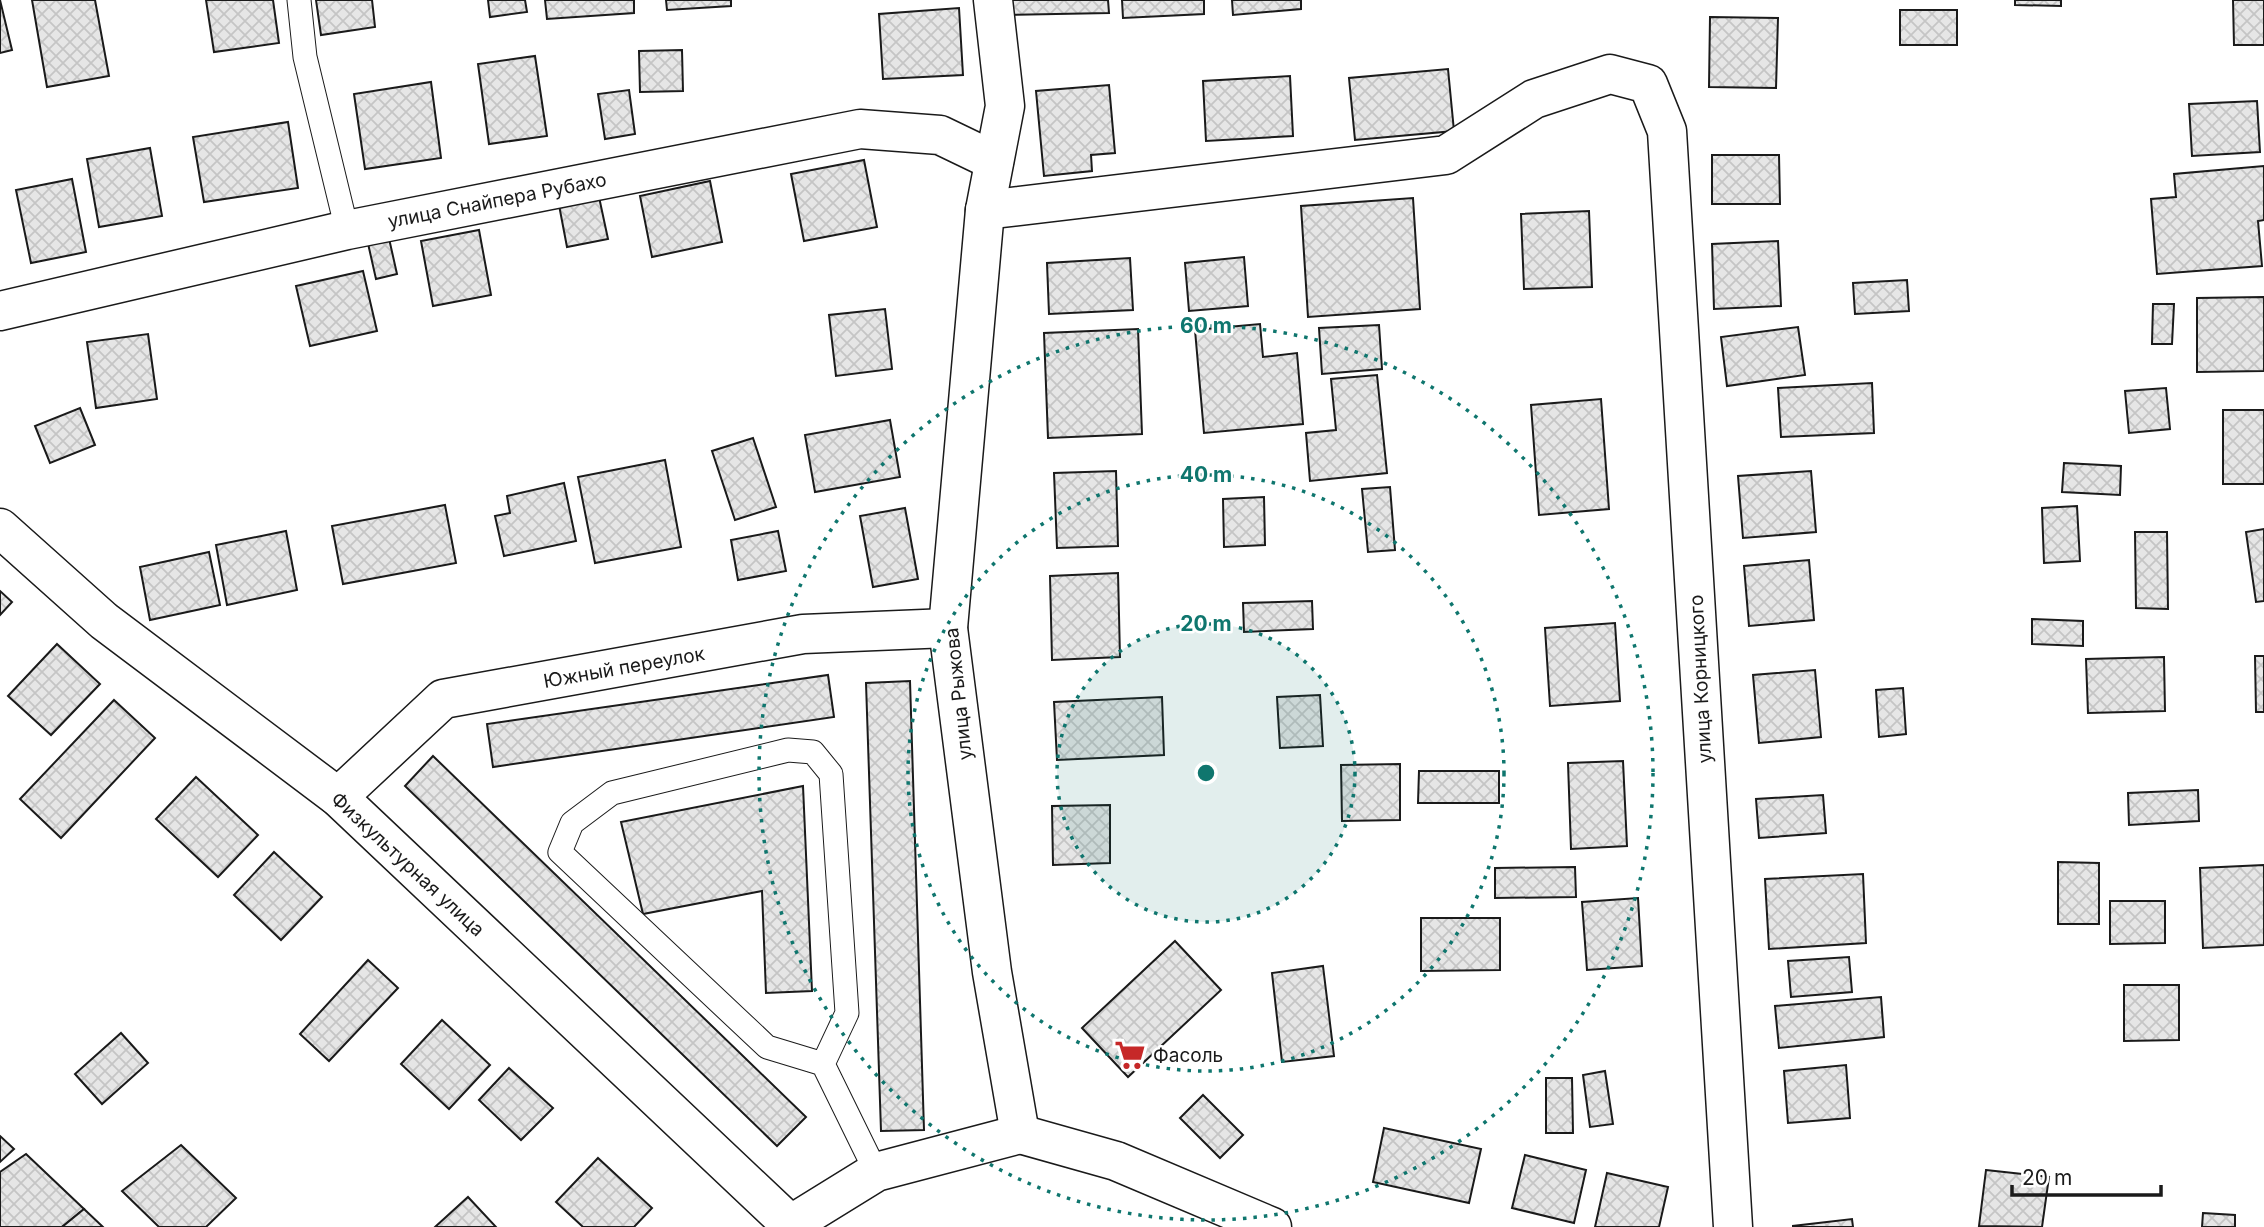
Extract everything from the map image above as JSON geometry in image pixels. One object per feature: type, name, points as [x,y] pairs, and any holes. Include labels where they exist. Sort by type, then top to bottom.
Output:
[{"type":"street","name":"улица Рыжова","points":[[993,0],[1005,106],[985,210],[948,628],[992,972],[1020,1134]]},
{"type":"street","name":"улица Корницкого","points":[[985,210],[1446,155],[1534,99],[1610,74],[1648,84],[1667,131],[1733,1227]]},
{"type":"street","name":"улица Снайпера Рубахо","points":[[0,310],[347,230],[860,129],[940,135],[994,161]]},
{"type":"street","name":"Физкультурная улица","points":[[0,528],[104,621],[338,796],[790,1226]]},
{"type":"street","name":"Южный переулок","points":[[338,796],[443,699],[803,635],[948,628]]},
{"type":"street","points":[[790,1226],[876,1172],[1020,1134],[1115,1161],[1272,1227]]},
{"type":"lane","points":[[299,0],[305,57],[347,230]]},
{"type":"lane","points":[[823,1064],[847,1013],[831,774],[813,752],[788,750],[612,793],[572,823],[560,852],[767,1047],[823,1064],[876,1172]]},
{"type":"building","points":[[0,0],[12,50],[0,53]]},
{"type":"building","points":[[32,0],[95,0],[109,76],[47,87]]},
{"type":"building","points":[[206,0],[273,0],[279,43],[214,52]]},
{"type":"building","points":[[316,0],[372,0],[375,27],[321,35]]},
{"type":"building","points":[[488,0],[525,0],[527,12],[490,17]]},
{"type":"building","points":[[545,0],[634,0],[634,13],[547,19]]},
{"type":"building","points":[[666,0],[731,0],[731,6],[667,10]]},
{"type":"building","points":[[1001,0],[1108,0],[1109,13],[1002,15]]},
{"type":"building","points":[[1122,0],[1204,0],[1204,14],[1123,18]]},
{"type":"building","points":[[1232,0],[1301,0],[1301,9],[1233,15]]},
{"type":"building","points":[[2015,0],[2061,0],[2061,6],[2015,5]]},
{"type":"building","points":[[2233,0],[2264,0],[2264,45],[2234,45]]},
{"type":"building","points":[[959,8],[963,75],[883,79],[879,14]]},
{"type":"building","points":[[1900,10],[1957,10],[1957,45],[1900,45]]},
{"type":"building","points":[[1710,17],[1778,18],[1776,88],[1709,87]]},
{"type":"building","points":[[682,50],[683,91],[640,92],[639,51]]},
{"type":"building","points":[[535,56],[547,136],[489,144],[478,64]]},
{"type":"building","points":[[1448,69],[1454,131],[1355,140],[1349,78]]},
{"type":"building","points":[[1290,76],[1293,136],[1206,141],[1203,81]]},
{"type":"building","points":[[431,82],[441,158],[365,169],[354,94]]},
{"type":"building","points":[[1109,85],[1115,153],[1091,155],[1092,171],[1044,176],[1036,91]]},
{"type":"building","points":[[629,90],[635,134],[605,139],[598,94]]},
{"type":"building","points":[[2257,101],[2260,152],[2192,156],[2189,104]]},
{"type":"building","points":[[288,122],[298,188],[204,202],[193,137]]},
{"type":"building","points":[[150,148],[162,216],[99,227],[87,159]]},
{"type":"building","points":[[1712,155],[1779,155],[1780,204],[1712,204]]},
{"type":"building","points":[[864,160],[877,227],[804,241],[791,174]]},
{"type":"building","points":[[2264,166],[2264,220],[2258,221],[2262,266],[2157,274],[2151,199],[2176,197],[2174,174]]},
{"type":"building","points":[[72,179],[86,252],[31,263],[16,190]]},
{"type":"building","points":[[710,181],[722,242],[652,257],[640,196]]},
{"type":"building","points":[[599,197],[608,239],[567,247],[559,205]]},
{"type":"building","points":[[1413,198],[1420,309],[1308,317],[1301,206]]},
{"type":"building","points":[[1589,211],[1592,287],[1524,289],[1521,214]]},
{"type":"building","points":[[479,230],[491,295],[433,306],[421,241]]},
{"type":"building","points":[[388,234],[397,274],[376,279],[367,239]]},
{"type":"building","points":[[1778,241],[1781,306],[1714,309],[1712,244]]},
{"type":"building","points":[[1244,257],[1248,306],[1189,311],[1185,263]]},
{"type":"building","points":[[1130,258],[1133,310],[1049,314],[1047,263]]},
{"type":"building","points":[[363,271],[377,331],[310,346],[296,286]]},
{"type":"building","points":[[1907,280],[1909,311],[1855,314],[1853,283]]},
{"type":"building","points":[[2264,297],[2264,371],[2197,372],[2197,298]]},
{"type":"building","points":[[2153,304],[2174,304],[2172,344],[2152,344]]},
{"type":"building","points":[[885,309],[892,369],[836,376],[829,315]]},
{"type":"building","points":[[1260,324],[1263,357],[1297,353],[1303,424],[1204,433],[1195,330]]},
{"type":"building","points":[[1379,325],[1382,369],[1322,374],[1319,328]]},
{"type":"building","points":[[1798,327],[1805,375],[1727,386],[1721,337]]},
{"type":"building","points":[[1138,329],[1142,434],[1048,438],[1044,333]]},
{"type":"building","points":[[148,334],[157,399],[96,408],[87,342]]},
{"type":"building","points":[[1377,375],[1387,473],[1310,481],[1306,433],[1336,430],[1331,379]]},
{"type":"building","points":[[1872,383],[1874,433],[1781,437],[1778,388]]},
{"type":"building","points":[[2166,388],[2170,429],[2129,433],[2125,391]]},
{"type":"building","points":[[1601,399],[1609,509],[1539,515],[1531,405]]},
{"type":"building","points":[[80,408],[95,445],[50,463],[35,426]]},
{"type":"building","points":[[2223,410],[2264,410],[2264,484],[2223,484]]},
{"type":"building","points":[[890,420],[900,477],[815,492],[805,435]]},
{"type":"building","points":[[753,438],[776,507],[735,520],[712,451]]},
{"type":"building","points":[[665,460],[681,547],[595,563],[578,477]]},
{"type":"building","points":[[2064,463],[2121,466],[2120,495],[2062,492]]},
{"type":"building","points":[[1116,471],[1118,546],[1057,548],[1054,473]]},
{"type":"building","points":[[1811,471],[1816,532],[1743,538],[1738,476]]},
{"type":"building","points":[[564,483],[576,541],[504,556],[495,516],[510,513],[507,496]]},
{"type":"building","points":[[1390,487],[1395,550],[1368,552],[1362,489]]},
{"type":"building","points":[[1264,497],[1265,545],[1224,547],[1223,499]]},
{"type":"building","points":[[445,505],[456,563],[343,584],[332,526]]},
{"type":"building","points":[[2077,506],[2080,561],[2044,563],[2042,508]]},
{"type":"building","points":[[905,508],[918,579],[873,587],[860,516]]},
{"type":"building","points":[[2264,529],[2264,601],[2256,602],[2246,532]]},
{"type":"building","points":[[286,531],[297,590],[227,605],[216,545]]},
{"type":"building","points":[[778,531],[786,571],[738,580],[731,540]]},
{"type":"building","points":[[2135,532],[2167,532],[2168,609],[2136,608]]},
{"type":"building","points":[[209,552],[220,605],[150,620],[140,567]]},
{"type":"building","points":[[1809,560],[1814,620],[1749,626],[1744,566]]},
{"type":"building","points":[[1118,573],[1120,657],[1052,660],[1050,576]]},
{"type":"building","points":[[0,591],[12,602],[0,615]]},
{"type":"building","points":[[1312,601],[1313,629],[1244,632],[1243,603]]},
{"type":"building","points":[[2032,619],[2083,621],[2083,646],[2032,644]]},
{"type":"building","points":[[1615,623],[1620,701],[1550,706],[1545,628]]},
{"type":"building","points":[[57,644],[100,684],[51,735],[8,696]]},
{"type":"building","points":[[2255,656],[2264,656],[2264,712],[2256,712]]},
{"type":"building","points":[[2164,657],[2165,711],[2088,713],[2086,659]]},
{"type":"building","points":[[1815,670],[1821,737],[1759,743],[1753,675]]},
{"type":"building","points":[[828,675],[834,717],[493,767],[487,724]]},
{"type":"building","points":[[910,681],[924,1130],[881,1131],[866,683]]},
{"type":"building","points":[[1903,688],[1906,734],[1879,737],[1876,690]]},
{"type":"building","points":[[1320,695],[1323,746],[1280,748],[1277,697]]},
{"type":"building","points":[[1162,697],[1164,755],[1057,760],[1054,702]]},
{"type":"building","points":[[114,700],[155,738],[61,838],[20,799]]},
{"type":"building","points":[[433,756],[806,1117],[777,1146],[405,786]]},
{"type":"building","points":[[1623,761],[1627,846],[1571,849],[1568,763]]},
{"type":"building","points":[[1400,764],[1400,820],[1342,821],[1341,765]]},
{"type":"building","points":[[1419,771],[1499,771],[1499,803],[1418,803]]},
{"type":"building","points":[[196,777],[258,835],[218,877],[156,819]]},
{"type":"building","points":[[803,786],[812,991],[766,993],[762,891],[643,914],[621,822]]},
{"type":"building","points":[[2198,790],[2199,821],[2129,825],[2128,793]]},
{"type":"building","points":[[1823,795],[1826,833],[1759,838],[1756,799]]},
{"type":"building","points":[[1110,805],[1110,863],[1053,865],[1052,806]]},
{"type":"building","points":[[274,852],[322,897],[281,940],[234,895]]},
{"type":"building","points":[[2058,862],[2099,863],[2099,924],[2058,924]]},
{"type":"building","points":[[2264,865],[2264,945],[2203,948],[2200,868]]},
{"type":"building","points":[[1575,867],[1576,897],[1495,898],[1495,868]]},
{"type":"building","points":[[1863,874],[1866,943],[1769,949],[1765,879]]},
{"type":"building","points":[[1638,898],[1642,966],[1587,970],[1582,902]]},
{"type":"building","points":[[2110,901],[2165,901],[2165,943],[2110,944]]},
{"type":"building","points":[[1421,918],[1500,918],[1500,970],[1421,971]]},
{"type":"building","points":[[1175,941],[1221,990],[1128,1077],[1082,1028]]},
{"type":"building","points":[[1849,957],[1852,992],[1791,997],[1788,961]]},
{"type":"building","points":[[368,960],[398,988],[329,1061],[300,1034]]},
{"type":"building","points":[[1323,966],[1334,1056],[1282,1062],[1272,973]]},
{"type":"building","points":[[2124,985],[2179,985],[2179,1040],[2124,1041]]},
{"type":"building","points":[[1881,997],[1884,1037],[1779,1048],[1775,1006]]},
{"type":"building","points":[[442,1020],[490,1065],[449,1109],[401,1064]]},
{"type":"building","points":[[121,1033],[148,1063],[102,1104],[75,1074]]},
{"type":"building","points":[[1846,1065],[1850,1118],[1788,1123],[1784,1071]]},
{"type":"building","points":[[509,1068],[553,1108],[521,1140],[479,1100]]},
{"type":"building","points":[[1605,1071],[1613,1124],[1590,1127],[1583,1075]]},
{"type":"building","points":[[1546,1078],[1572,1078],[1573,1133],[1546,1133]]},
{"type":"building","points":[[1203,1095],[1243,1135],[1220,1158],[1180,1118]]},
{"type":"building","points":[[1384,1128],[1481,1149],[1469,1203],[1373,1182]]},
{"type":"building","points":[[0,1136],[14,1149],[0,1162]]},
{"type":"building","points":[[181,1145],[236,1198],[206,1227],[159,1227],[122,1191]]},
{"type":"building","points":[[26,1154],[84,1209],[62,1227],[0,1227],[0,1172]]},
{"type":"building","points":[[1525,1155],[1586,1170],[1574,1223],[1512,1208]]},
{"type":"building","points":[[598,1158],[652,1208],[634,1227],[583,1227],[556,1202]]},
{"type":"building","points":[[1986,1170],[2049,1177],[2042,1227],[1979,1226]]},
{"type":"building","points":[[1607,1173],[1668,1187],[1659,1227],[1595,1227]]},
{"type":"building","points":[[468,1197],[496,1227],[435,1227]]},
{"type":"building","points":[[84,1209],[103,1227],[62,1227]]},
{"type":"building","points":[[2203,1213],[2235,1215],[2235,1227],[2202,1227]]},
{"type":"building","points":[[1852,1219],[1853,1227],[1793,1227],[1793,1226]]},
{"type":"place","name":"Фасоль","points":[[1130,1055]]}]
